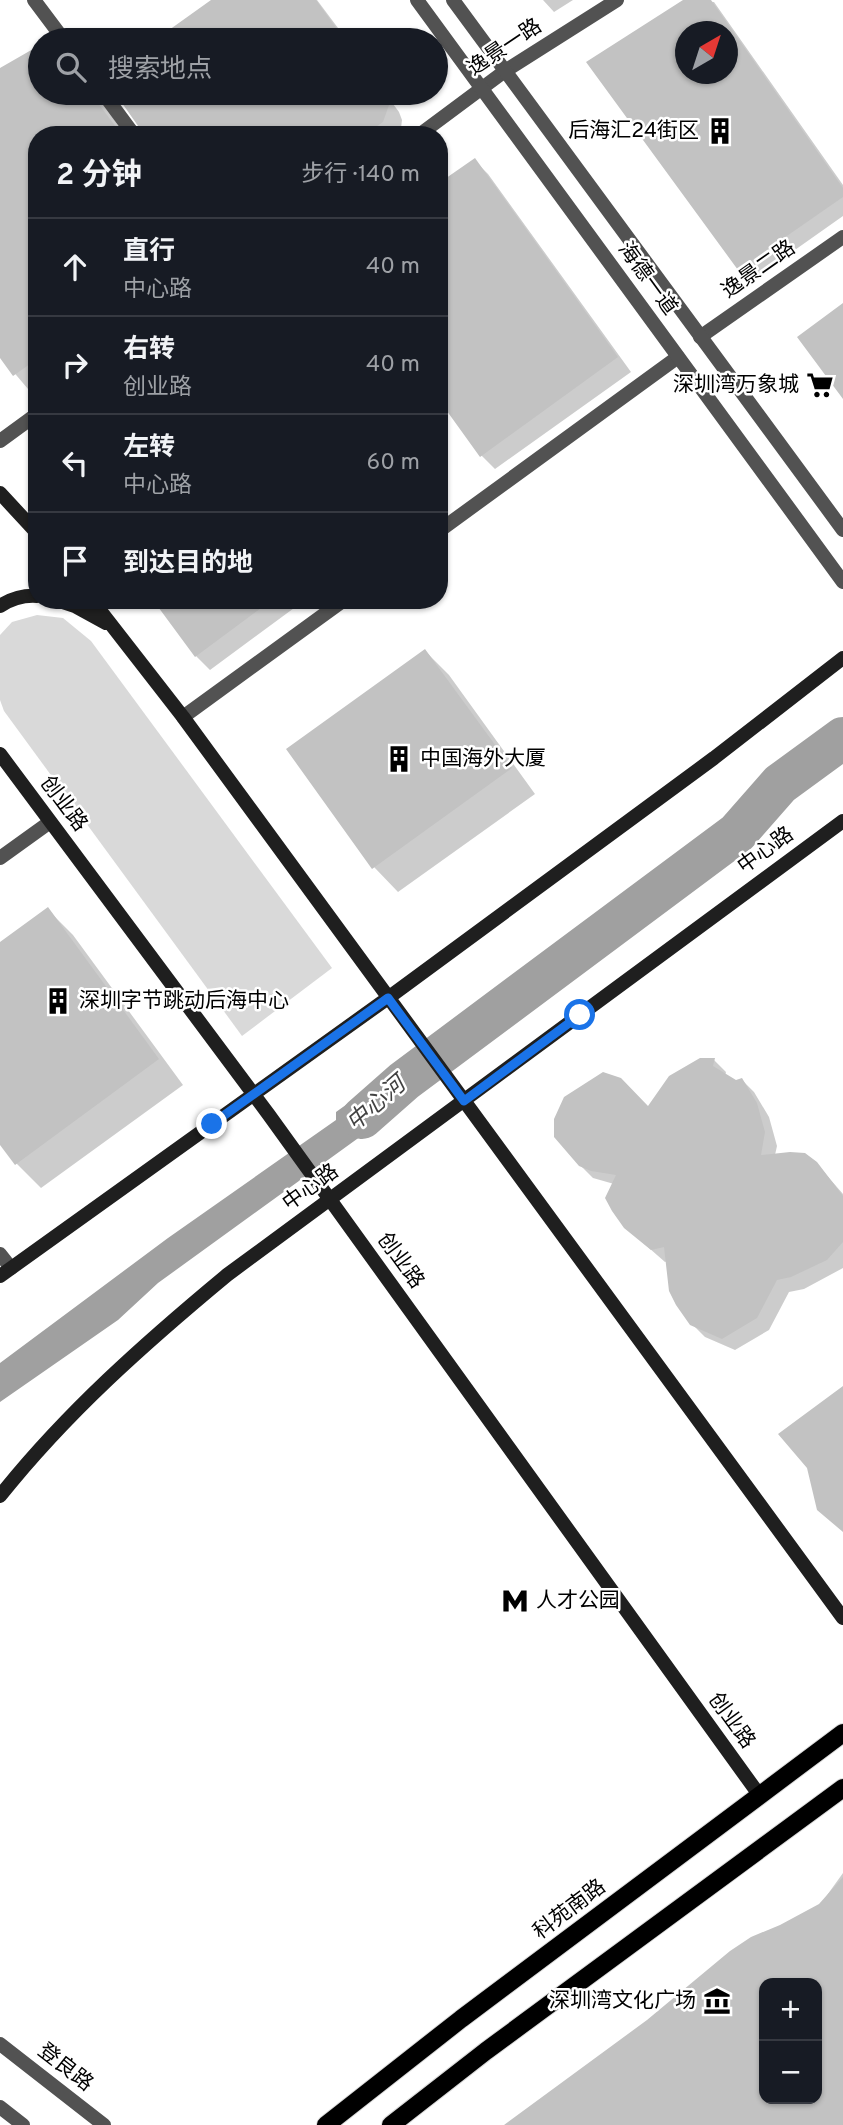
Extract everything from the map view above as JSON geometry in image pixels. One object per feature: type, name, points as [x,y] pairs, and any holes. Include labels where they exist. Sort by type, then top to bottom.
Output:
[{"type":"main road","points":[[0,493],[28,523]]},
{"type":"main road","points":[[0,606],[9,600],[28,596]]},
{"type":"main road","points":[[80,609],[113,627]]},
{"type":"main road","points":[[99,609],[183,718],[843,1618]]},
{"type":"main road","points":[[5,1272],[388,998],[714,758],[843,658]]},
{"type":"main road","name":"创业路","points":[[0,754],[269,1115],[760,1796]]},
{"type":"main road","name":"中心路","points":[[0,1496],[53,1433],[132,1357],[326,1194],[464,1101],[843,821]]},
{"type":"main road","name":"科苑南路","points":[[326,2125],[450,2028],[843,1733]]},
{"type":"main road","points":[[391,2125],[486,2051],[843,1788]]},
{"type":"street","points":[[34,0],[55,28]]},
{"type":"street","name":"海德一道","points":[[417,0],[437,28]]},
{"type":"street","name":"海德一道","points":[[453,0],[843,530]]},
{"type":"street","name":"逸景一路","points":[[431,126],[505,71],[617,0]]},
{"type":"street","name":"海德一道","points":[[448,42],[843,583]]},
{"type":"street","points":[[112,105],[127,126]]},
{"type":"street","name":"逸景二路","points":[[700,337],[843,237]]},
{"type":"street","points":[[448,524],[678,358]]},
{"type":"street","points":[[0,441],[28,421]]},
{"type":"street","points":[[183,718],[332,609]]},
{"type":"street","points":[[0,858],[50,822]]},
{"type":"street","points":[[0,1254],[5,1272]]},
{"type":"street","name":"登良路","points":[[0,2044],[103,2125]]},
{"type":"street","points":[[0,2107],[23,2125]]},
{"type":"shaded area","points":[[37,615],[63,618],[91,641],[332,968],[242,1036],[4,711],[0,700],[0,635],[12,622]]},
{"type":"water","points":[[396,1069],[415,1097],[158,1283],[118,1320],[0,1402],[0,1363],[168,1238],[336,1120],[336,1112]]},
{"type":"building","points":[[211,0],[316,0],[336,28],[172,28]]},
{"type":"building","name":"后海汇24街区","points":[[683,0],[711,0],[726,21],[675,21],[675,84],[738,84],[738,38],[843,188],[843,197],[738,270],[586,62]]},
{"type":"building","points":[[28,52],[28,105],[100,105],[115,126],[28,126],[28,365],[13,376],[0,358],[0,68]]},
{"type":"building","points":[[123,105],[389,105],[383,122],[377,126],[138,126]]},
{"type":"building","points":[[475,158],[618,357],[480,457],[448,413],[448,177]]},
{"type":"building","points":[[843,303],[843,399],[797,337]]},
{"type":"building","points":[[160,609],[260,609],[195,657]]},
{"type":"building","name":"中国海外大厦","points":[[425,649],[512,768],[372,869],[286,749]]},
{"type":"building","name":"深圳字节跳动后海中心","points":[[48,907],[159,1059],[15,1165],[0,1145],[0,942]]},
{"type":"building","points":[[700,1058],[715,1058],[713,1066],[736,1080],[742,1078],[757,1103],[765,1132],[761,1155],[805,1153],[817,1162],[843,1196],[843,1242],[827,1260],[791,1277],[777,1280],[757,1318],[722,1339],[690,1325],[676,1305],[669,1291],[664,1247],[651,1250],[624,1228],[612,1211],[605,1198],[616,1175],[579,1166],[554,1137],[554,1119],[564,1097],[603,1072],[621,1078],[648,1106],[669,1076]]},
{"type":"building","points":[[843,1386],[843,1532],[817,1510],[807,1468],[778,1434]]},
{"type":"building","name":"深圳湾文化广场","points":[[843,1877],[843,2125],[504,2125],[647,2020],[730,1951],[751,1937],[819,1904]]},
{"type":"waterway","name":"中心河","points":[[362,1118],[404,1081],[737,833],[780,784],[843,738]]},
{"type":"place","name":"后海汇24街区","points":[[720,131]]},
{"type":"place","name":"深圳湾万象城","points":[[820,385]]},
{"type":"place","name":"中国海外大厦","points":[[399,759]]},
{"type":"place","name":"深圳字节跳动后海中心","points":[[58,1001]]},
{"type":"place","name":"人才公园","points":[[515,1601]]},
{"type":"place","name":"深圳湾文化广场","points":[[717,2001]]},
{"type":"route","points":[[212,1124],[388,998],[464,1101],[580,1015]]}]
